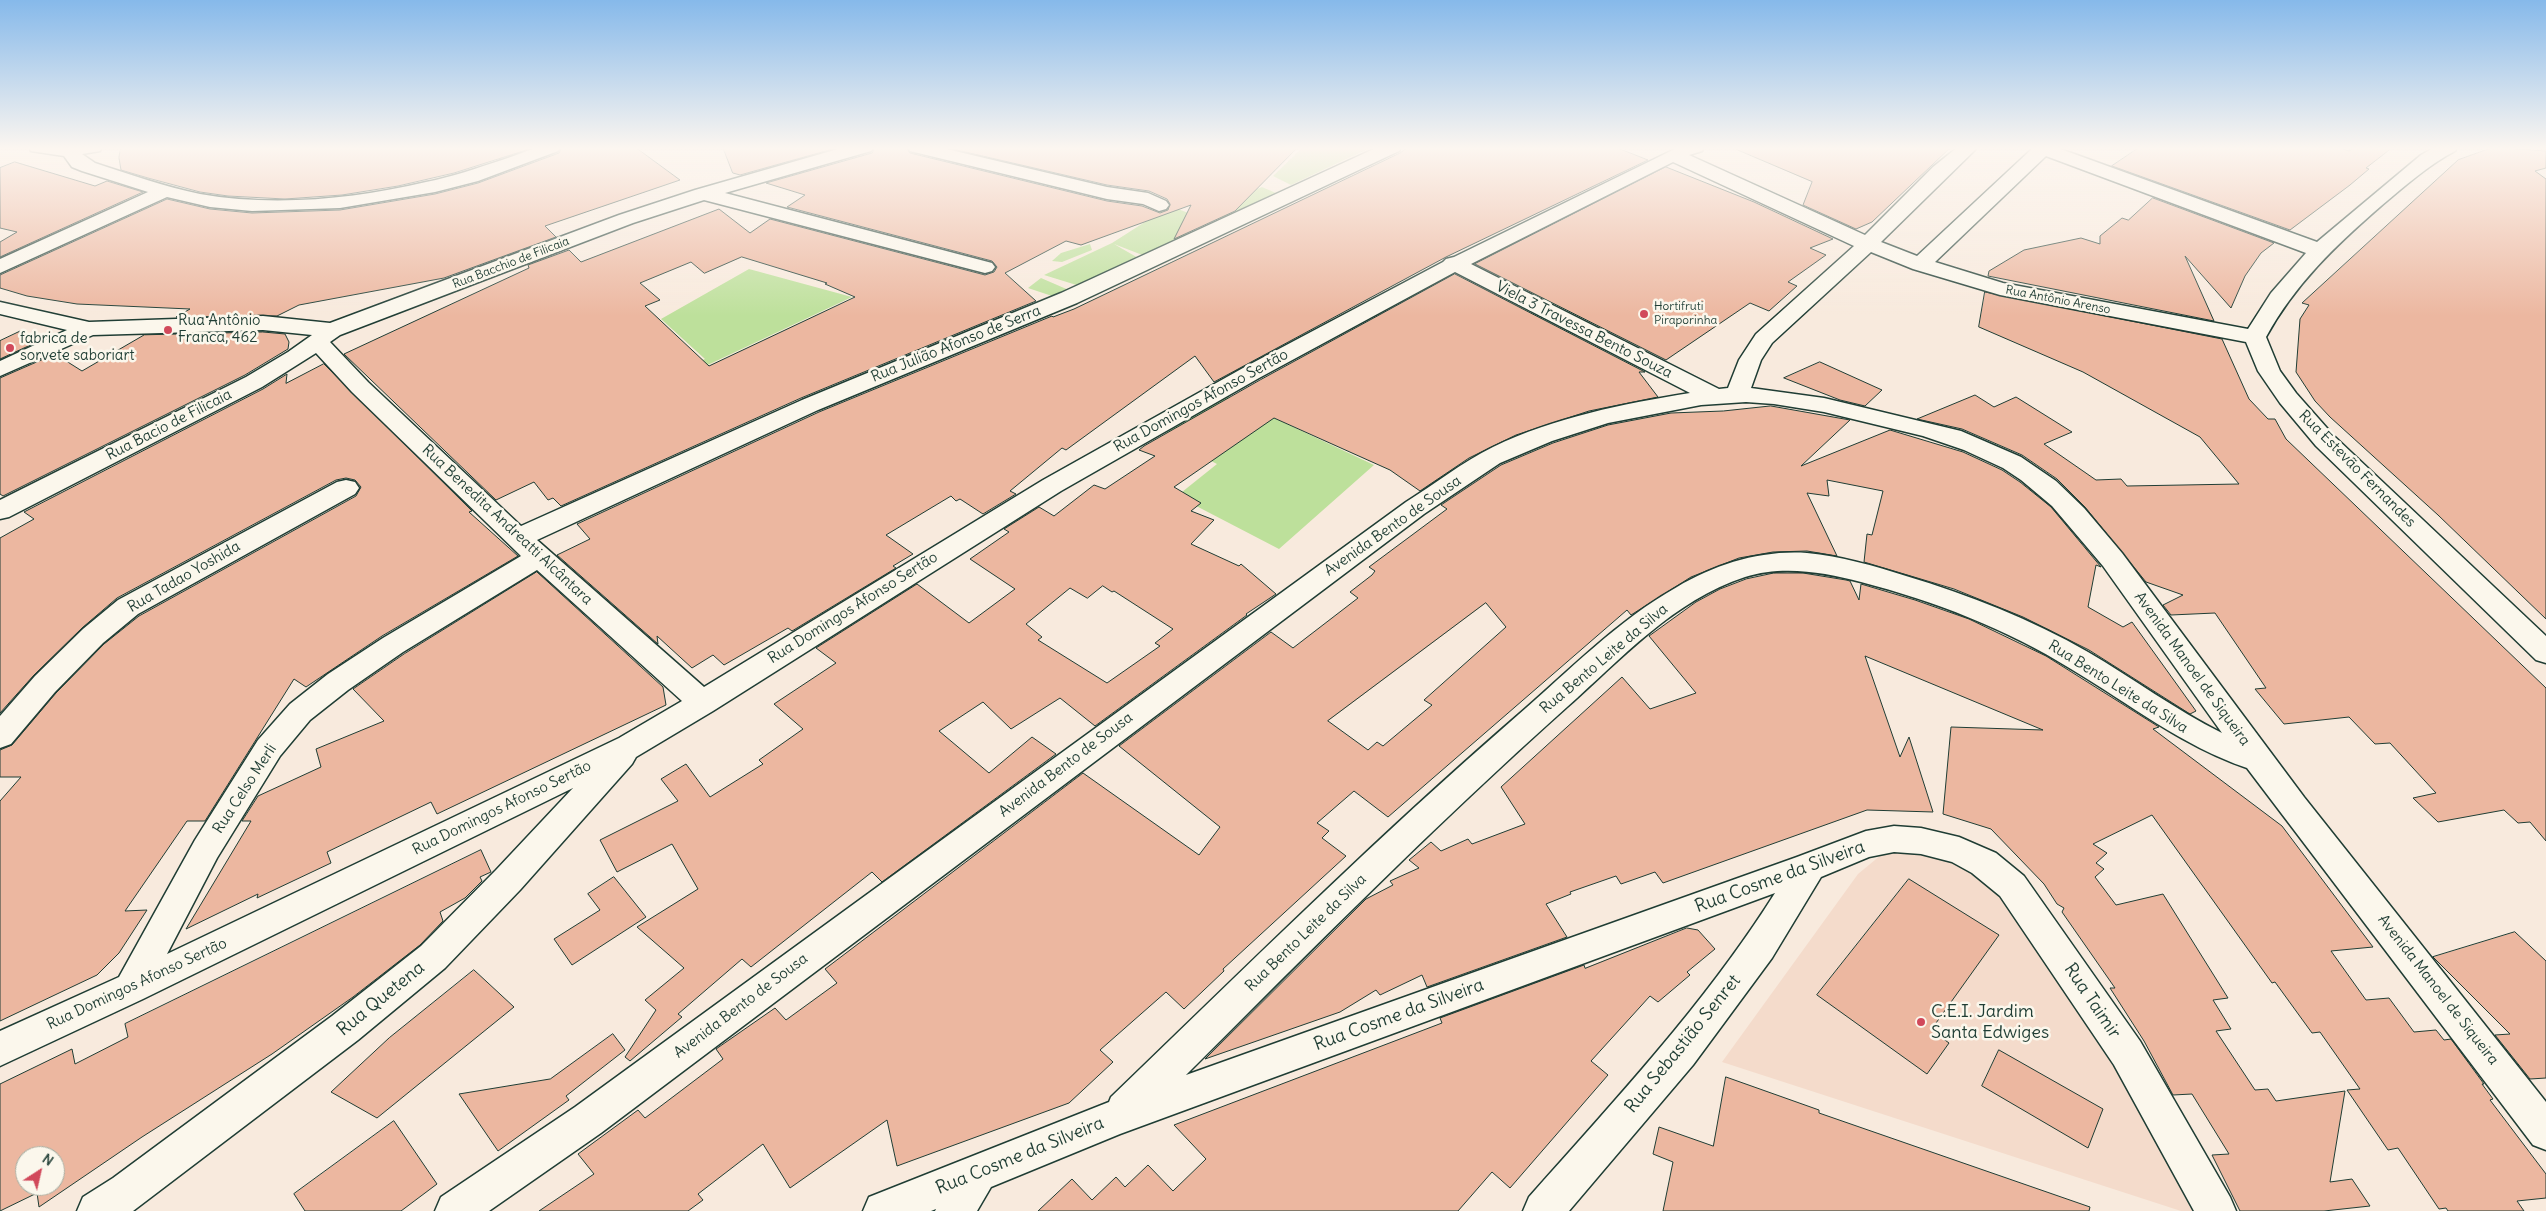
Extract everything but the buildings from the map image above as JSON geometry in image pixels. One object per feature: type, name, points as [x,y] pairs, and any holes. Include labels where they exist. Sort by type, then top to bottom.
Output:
[{"type":"street","points":[[0,267],[138,204]]},
{"type":"street","points":[[239,204],[268,206],[308,204]]},
{"type":"street","name":"Rua Bacchio de Filicaia","points":[[325,335],[626,219],[673,204]]},
{"type":"street","points":[[739,204],[985,267]]},
{"type":"street","name":"Rua Julião Afonso de Serra","points":[[528,548],[810,404],[1069,298],[1270,204]]},
{"type":"street","name":"Rua Domingos Afonso Sertão","points":[[0,1049],[131,988],[630,746],[703,703],[814,632],[1111,451],[1454,263],[1572,204]]},
{"type":"street","name":"Rua Antônio Arenso","points":[[1786,204],[1866,245],[1920,265],[2000,289],[2255,337]]},
{"type":"street","points":[[1726,396],[1764,339],[1866,245],[1907,204]]},
{"type":"street","points":[[1920,265],[1984,204]]},
{"type":"street","points":[[2194,204],[2318,250]]},
{"type":"street","points":[[2255,337],[2284,288],[2318,250],[2371,204]]},
{"type":"street","name":"Viela 3 Travessa Bento Souza","points":[[1454,263],[1726,396]]},
{"type":"street","points":[[0,308],[89,329],[263,323],[325,335]]},
{"type":"street","points":[[0,369],[89,329]]},
{"type":"street","name":"Rua Benedita Andreatti Alcântara","points":[[325,335],[360,387],[528,548],[703,703]]},
{"type":"street","name":"Rua Bacio de Filicaia","points":[[0,511],[254,382],[325,335]]},
{"type":"street","name":"Rua Estevão Fernandes","points":[[2255,337],[2269,371],[2288,398],[2325,441],[2546,653]]},
{"type":"street","name":"Avenida Manoel de Siqueira","points":[[1726,396],[1772,397],[1831,406],[1947,435],[2001,458],[2043,484],[2076,514],[2119,568],[2258,760],[2487,1052],[2546,1132]]},
{"type":"street","name":"Avenida Bento de Sousa","points":[[455,1211],[588,1120],[1269,615],[1438,494],[1499,454],[1533,439],[1585,421],[1626,410],[1726,396]]},
{"type":"street","name":"Rua Tadao Yoshida","points":[[0,736],[45,684],[93,636],[128,607],[346,488]]},
{"type":"street","name":"Rua Celso Merli","points":[[131,988],[211,840],[269,748],[300,712],[338,682],[528,548]]},
{"type":"street","name":"Rua Bento Leite da Silva","points":[[1117,1117],[1476,768],[1654,615],[1690,591],[1731,572],[1763,562],[1793,560],[1823,564],[1875,577],[1957,603],[2036,637],[2082,661],[2178,726],[2211,744],[2258,760]]},
{"type":"street","name":"Rua Quetena","points":[[119,1205],[433,957],[508,880],[630,746]]},
{"type":"street","name":"Rua Cosme da Silveira","points":[[883,1211],[1117,1117],[1809,867],[1866,844],[1894,839],[1921,841]]},
{"type":"street","name":"Rua Taimir","points":[[1921,841],[1959,850],[1984,863],[2012,886],[2127,1053],[2216,1211]]},
{"type":"street","name":"Rua Sebastião Senret","points":[[1543,1211],[1680,1053],[1760,947],[1809,867]]},
{"type":"street","points":[[955,1211],[977,1174]]},
{"type":"shaded area","name":"C.E.I. Jardim Santa Edwiges","points":[[1917,849],[1985,868],[2069,982],[2195,1211],[2181,1211],[1722,1062],[1858,874],[1881,855]]},
{"type":"green space","points":[[1217,204],[1255,204],[1225,219],[1197,211]]},
{"type":"green space","points":[[1170,206],[1207,220],[1150,258],[1114,244],[1140,259],[1083,287],[1044,275],[1112,243]]},
{"type":"green space","points":[[1090,244],[1092,250],[1062,262],[1052,261],[1061,253]]},
{"type":"green space","points":[[749,269],[852,297],[576,427],[585,410],[705,359],[661,319]]},
{"type":"green space","points":[[1041,278],[1071,291],[1058,298],[1028,288]]},
{"type":"green space","points":[[1219,392],[1374,465],[1279,549],[1177,496],[1217,464],[1162,436]]},
{"type":"place","name":"Hortifruti Piraporinha","points":[[1644,314]]},
{"type":"place","name":"Rua Antônio Franca, 462","points":[[168,330]]},
{"type":"place","name":"fabrica de sorvete saboriart","points":[[10,348]]},
{"type":"place","name":"C.E.I. Jardim Santa Edwiges","points":[[1921,1022]]}]
